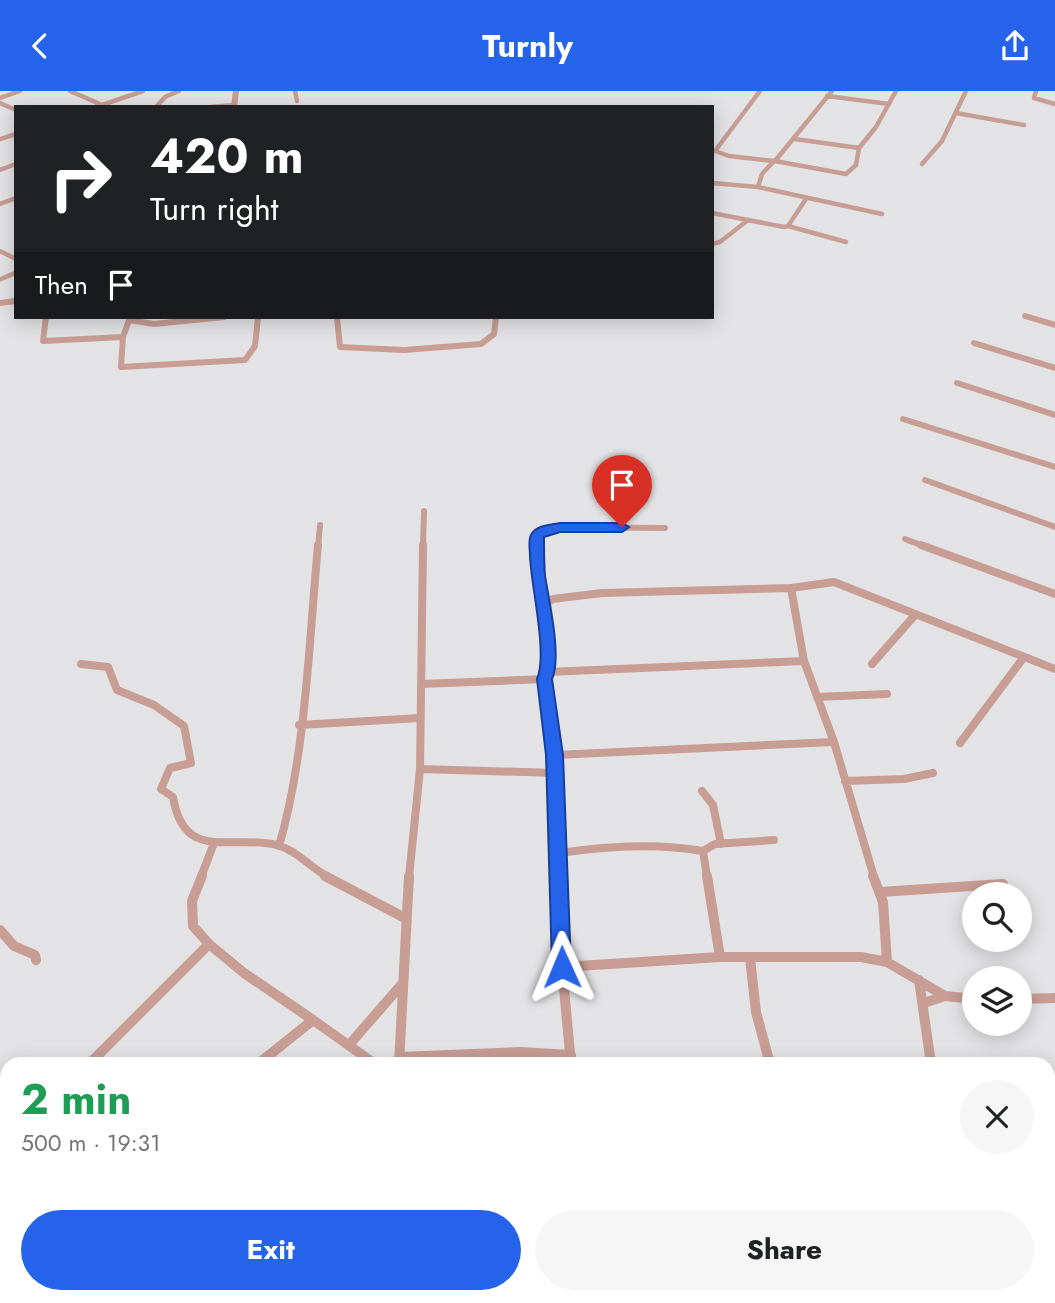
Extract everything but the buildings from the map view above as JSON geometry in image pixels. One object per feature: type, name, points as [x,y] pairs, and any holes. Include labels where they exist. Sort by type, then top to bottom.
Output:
[{"type":"street","points":[[0,98],[20,91]]},
{"type":"street","points":[[70,91],[102,105],[143,91]]},
{"type":"street","points":[[158,91],[177,92]]},
{"type":"street","points":[[158,91],[165,97]]},
{"type":"street","points":[[295,91],[297,100]]},
{"type":"street","points":[[760,91],[741,117],[724,134],[715,151],[729,156],[846,174],[856,165],[859,148],[876,127],[896,91]]},
{"type":"street","points":[[758,187],[762,174],[795,139],[832,91]]},
{"type":"street","points":[[922,164],[929,160],[940,145],[966,91]]},
{"type":"street","points":[[1036,91],[1034,98],[1055,104]]},
{"type":"street","points":[[158,105],[165,97],[177,92]]},
{"type":"street","points":[[827,96],[889,104]]},
{"type":"street","points":[[956,113],[1024,125]]},
{"type":"street","points":[[795,139],[859,148]]},
{"type":"street","points":[[714,183],[758,187],[882,214]]},
{"type":"street","points":[[788,226],[806,199]]},
{"type":"street","points":[[714,213],[788,226],[846,242]]},
{"type":"street","points":[[714,244],[720,242],[748,220]]},
{"type":"street","points":[[1025,316],[1055,325]]},
{"type":"street","points":[[46,319],[43,341],[124,337]]},
{"type":"street","points":[[128,319],[121,367],[245,360],[256,346],[258,319]]},
{"type":"street","points":[[132,319],[154,324],[204,319]]},
{"type":"street","points":[[337,319],[341,347],[404,350],[481,344],[494,334],[496,319]]},
{"type":"street","points":[[974,343],[1055,368]]},
{"type":"street","points":[[957,383],[1055,415]]},
{"type":"street","points":[[903,419],[1055,467]]},
{"type":"street","points":[[925,480],[1055,527]]},
{"type":"street","points":[[399,1057],[405,918],[420,769],[424,511]]},
{"type":"street","points":[[279,846],[288,815],[320,525]]},
{"type":"street","points":[[571,1057],[562,967],[555,755],[546,676],[544,604],[538,575],[538,532],[560,527],[664,528]]},
{"type":"street","points":[[905,539],[1055,594]]},
{"type":"street","points":[[544,604],[553,599],[602,593],[791,588],[834,582],[1055,669]]},
{"type":"street","points":[[791,588],[792,609],[803,636],[804,661],[834,742],[867,860],[883,902],[887,962]]},
{"type":"street","points":[[872,664],[915,614]]},
{"type":"street","points":[[960,743],[1024,657]]},
{"type":"street","points":[[421,684],[723,661],[804,661]]},
{"type":"street","points":[[81,664],[108,667],[117,690],[154,705],[184,726],[191,763],[170,768],[161,789],[173,797],[173,810],[179,822],[190,833],[214,843],[279,846],[317,871],[405,918]]},
{"type":"street","points":[[817,697],[887,694]]},
{"type":"street","points":[[299,725],[420,718]]},
{"type":"street","points":[[555,755],[834,742]]},
{"type":"street","points":[[420,769],[555,773]]},
{"type":"street","points":[[845,781],[904,779],[933,773]]},
{"type":"street","points":[[702,791],[713,805],[721,844]]},
{"type":"street","points":[[559,853],[587,849],[680,847],[703,851],[721,844],[774,840]]},
{"type":"street","points":[[214,843],[192,901],[193,926],[209,944],[244,973],[365,1057]]},
{"type":"street","points":[[703,851],[720,957]]},
{"type":"street","points":[[880,892],[962,887]]},
{"type":"street","points":[[0,930],[14,946],[34,955],[36,960]]},
{"type":"street","points":[[96,1057],[209,944]]},
{"type":"street","points":[[562,967],[720,957],[861,957],[887,962],[945,996]]},
{"type":"street","points":[[750,958],[751,991],[767,1057]]},
{"type":"street","points":[[919,979],[930,1057]]},
{"type":"street","points":[[349,1045],[402,984]]},
{"type":"street","points":[[924,1003],[945,996],[962,998]]},
{"type":"street","points":[[1032,999],[1055,998]]},
{"type":"street","points":[[265,1057],[280,1042],[293,1038],[313,1020]]},
{"type":"street","points":[[453,1057],[520,1052],[556,1057]]},
{"type":"route","points":[[562,967],[555,755],[544,679],[548,672],[547,649],[544,604],[538,575],[537,537],[538,532],[560,527],[622,527]]}]
